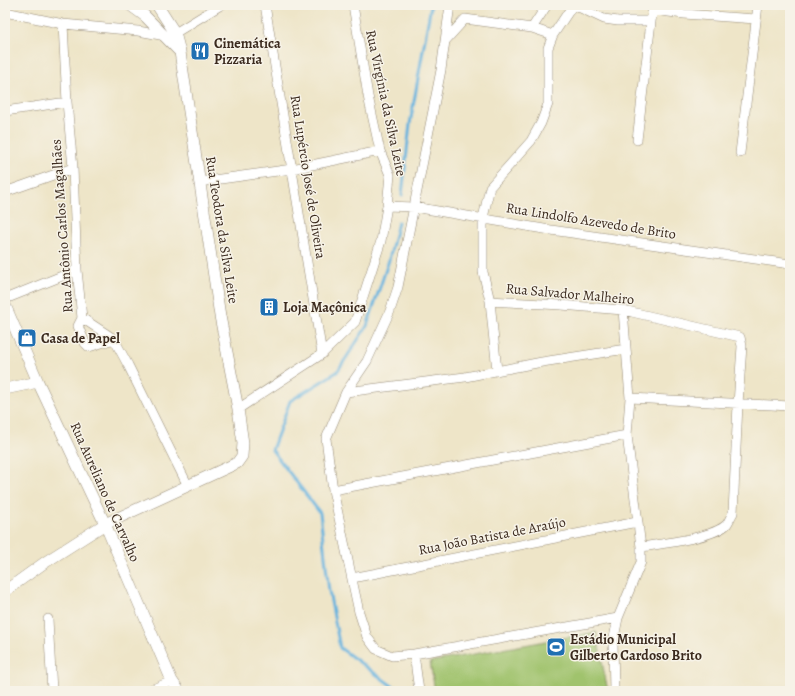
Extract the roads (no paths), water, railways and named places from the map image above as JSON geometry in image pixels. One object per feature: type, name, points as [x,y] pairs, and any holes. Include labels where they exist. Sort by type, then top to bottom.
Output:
[{"type":"street","points":[[130,5],[171,34]]},
{"type":"street","name":"Rua Teodora da Silva Leite","points":[[158,5],[180,52],[220,316],[243,443],[242,456],[237,463],[188,486]]},
{"type":"street","points":[[5,12],[63,24],[171,34],[221,5]]},
{"type":"street","name":"Rua Lupércio José de Oliveira","points":[[266,5],[322,354]]},
{"type":"street","name":"Rua Virgínia da Silva Leite","points":[[322,354],[355,322],[381,241],[387,206],[390,174],[380,151],[368,96],[353,5]]},
{"type":"street","points":[[532,28],[547,5]]},
{"type":"street","points":[[496,371],[490,301],[483,272],[483,218],[490,188],[531,141],[541,123],[548,104],[548,48],[553,35],[573,5],[604,19],[652,22]]},
{"type":"street","points":[[740,153],[758,5]]},
{"type":"street","points":[[638,140],[653,7],[684,14],[756,19]]},
{"type":"street","points":[[553,35],[532,28],[465,19],[450,8],[442,70],[398,286],[390,311],[367,361],[346,392],[326,439],[333,490],[358,612],[367,637],[376,649],[392,656],[414,654],[618,618]]},
{"type":"street","points":[[446,41],[465,19]]},
{"type":"street","name":"Rua Antônio Carlos Magalhães","points":[[63,24],[67,102],[73,168],[77,270],[82,318],[114,339],[188,486]]},
{"type":"street","points":[[5,111],[67,102]]},
{"type":"street","points":[[199,182],[292,169],[380,151]]},
{"type":"street","points":[[5,192],[73,168]]},
{"type":"street","name":"Rua Lindolfo Azevedo de Brito","points":[[387,206],[414,207],[544,229],[790,264]]},
{"type":"street","points":[[5,300],[77,270]]},
{"type":"street","name":"Rua Salvador Malheiro","points":[[490,301],[623,310],[740,337],[742,346],[738,404]]},
{"type":"street","name":"Rua Aureliano de Carvalho","points":[[5,305],[38,382],[105,524],[172,681],[179,691]]},
{"type":"street","points":[[614,691],[613,642],[618,618],[641,562],[627,435],[630,398],[623,310]]},
{"type":"street","points":[[82,318],[78,326],[85,343],[89,347],[114,339]]},
{"type":"street","points":[[346,392],[465,377],[542,362],[626,349]]},
{"type":"street","points":[[238,409],[322,354]]},
{"type":"street","points":[[5,389],[38,382]]},
{"type":"street","points":[[630,398],[790,406]]},
{"type":"street","points":[[640,547],[692,539],[717,530],[726,524],[733,513],[738,404]]},
{"type":"street","points":[[333,490],[627,435]]},
{"type":"street","points":[[5,591],[44,563],[105,524],[188,486]]},
{"type":"street","name":"Rua João Batista de Araújo","points":[[352,578],[637,522]]},
{"type":"street","points":[[48,619],[52,691]]},
{"type":"street","points":[[414,654],[420,691]]},
{"type":"street","points":[[148,691],[172,681]]},
{"type":"waterway","points":[[402,195],[410,124],[431,5]]},
{"type":"waterway","points":[[396,691],[395,688],[340,648],[329,591],[320,513],[272,450],[290,401],[337,372],[367,326],[389,260],[398,222]]},
{"type":"place","name":"Cinemática Pizzaria","points":[[200,51]]},
{"type":"place","name":"Loja Maçônica","points":[[269,307]]},
{"type":"place","name":"Casa de Papel","points":[[27,338]]},
{"type":"place","name":"Estádio Municipal Gilberto Cardoso Brito","points":[[556,647]]}]
